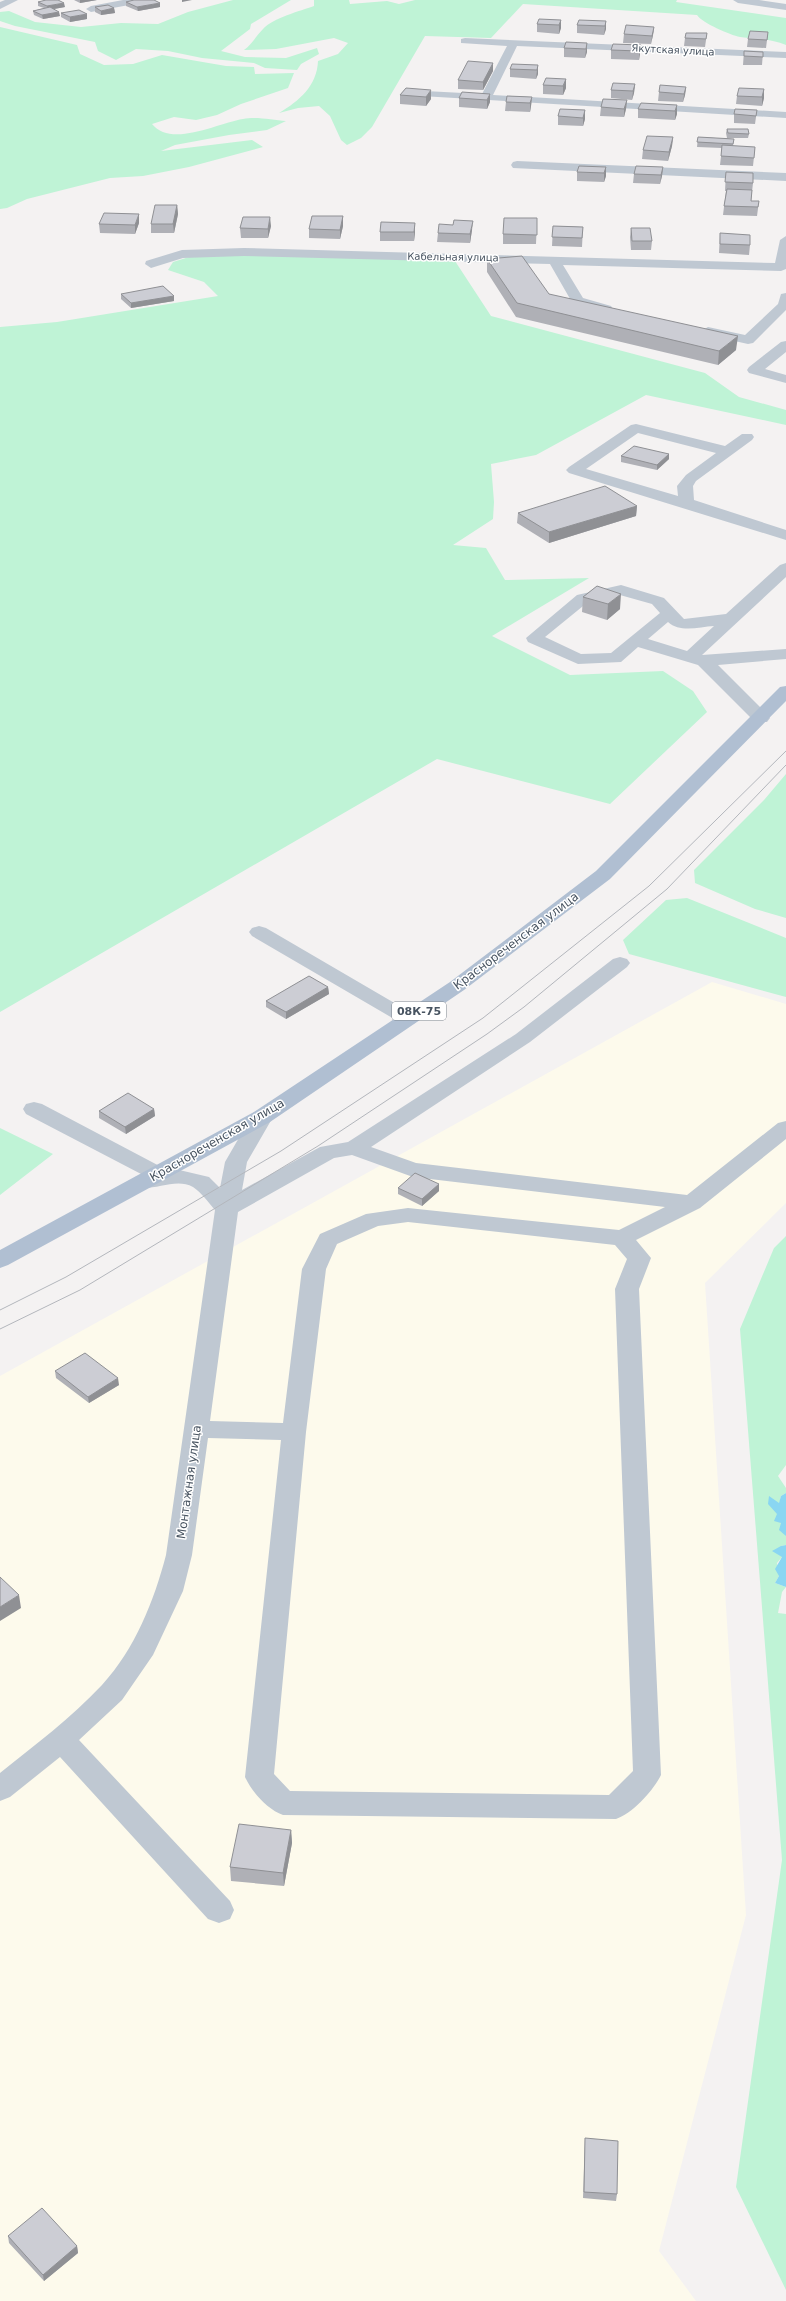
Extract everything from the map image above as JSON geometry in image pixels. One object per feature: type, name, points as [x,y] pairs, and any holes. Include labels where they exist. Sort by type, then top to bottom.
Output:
[{"type":"main road","name":"Краснореченская улица","points":[[0,1260],[262,1117],[457,986],[603,875],[786,692]]},
{"type":"street","points":[[0,6],[13,0]]},
{"type":"street","points":[[91,8],[140,0]]},
{"type":"street","points":[[738,0],[786,7]]},
{"type":"street","name":"Якутская улица","points":[[465,41],[786,55]]},
{"type":"street","points":[[486,98],[514,42]]},
{"type":"street","points":[[425,94],[786,115]]},
{"type":"street","points":[[517,165],[786,177]]},
{"type":"street","points":[[784,272],[786,240]]},
{"type":"street","name":"Кабельная улица","points":[[151,264],[182,254],[244,252],[554,260],[784,272]]},
{"type":"street","points":[[554,260],[578,300],[585,304],[616,311]]},
{"type":"street","points":[[748,340],[784,305],[786,297]]},
{"type":"street","points":[[694,328],[785,347]]},
{"type":"street","points":[[785,347],[754,370],[786,379]]},
{"type":"street","points":[[728,451],[636,428],[574,470],[687,503],[786,535]]},
{"type":"street","points":[[687,503],[685,486],[691,478],[747,437]]},
{"type":"street","points":[[697,659],[730,620],[786,568]]},
{"type":"street","points":[[669,613],[615,658],[578,659],[534,638],[583,598],[608,591],[621,590],[658,601],[680,624],[730,620]]},
{"type":"street","points":[[636,641],[697,659],[786,654]]},
{"type":"street","points":[[697,659],[761,718]]},
{"type":"street","points":[[259,932],[408,1019]]},
{"type":"street","points":[[34,1109],[150,1178],[175,1176],[201,1182],[227,1208],[328,1152],[354,1148],[523,1038],[620,963]]},
{"type":"street","name":"Монтажная улица","points":[[0,1788],[61,1740],[112,1692],[143,1648],[170,1591],[179,1555],[227,1208],[236,1162],[262,1117]]},
{"type":"street","points":[[622,1238],[639,1258],[627,1289],[647,1775],[616,1807],[283,1803],[259,1777],[294,1432],[314,1269],[328,1239],[374,1219],[408,1215],[622,1238],[692,1203],[786,1128]]},
{"type":"street","points":[[354,1148],[413,1170],[692,1203]]},
{"type":"street","points":[[197,1429],[294,1432]]},
{"type":"street","points":[[61,1740],[219,1910]]},
{"type":"shaded area","points":[[712,982],[786,1004],[786,1203],[705,1283],[746,1915],[659,2251],[696,2301],[0,2301],[0,1376]]},
{"type":"green space","points":[[233,0],[291,0],[251,24],[250,29],[221,51],[245,57],[286,58],[317,48],[319,54],[301,64],[297,70],[265,68],[254,63],[202,58],[168,51],[136,49],[116,60],[98,51],[95,42],[15,26],[0,21],[0,12],[9,11],[35,22],[81,27],[121,23],[158,24],[188,12]]},
{"type":"green space","points":[[314,0],[349,0],[350,4],[387,1],[399,4],[415,0],[677,0],[676,2],[786,18],[786,45],[769,40],[735,36],[704,22],[697,15],[523,4],[491,38],[425,36],[372,127],[361,138],[347,145],[341,140],[330,116],[319,106],[298,108],[279,113],[306,92],[314,78],[318,61],[338,54],[348,43],[334,38],[276,49],[244,50],[267,25],[287,15],[314,6]]},
{"type":"green space","points":[[0,27],[77,45],[80,54],[104,65],[133,64],[162,55],[226,66],[254,67],[255,74],[294,73],[288,88],[241,104],[217,115],[196,120],[174,117],[152,124],[160,131],[171,134],[183,134],[248,118],[286,121],[267,130],[175,145],[161,151],[252,140],[263,147],[189,167],[143,176],[110,178],[27,199],[7,208],[0,209]]},
{"type":"green space","points":[[248,255],[455,261],[491,316],[705,373],[739,397],[786,410],[786,425],[646,395],[536,455],[491,464],[494,502],[493,519],[453,545],[486,548],[505,580],[589,578],[492,636],[570,675],[663,671],[693,691],[707,712],[610,804],[437,759],[0,1012],[0,327],[57,322],[218,296],[204,282],[168,270],[173,262],[189,257]]},
{"type":"green space","points":[[786,774],[786,918],[755,909],[695,883],[694,870],[764,800]]},
{"type":"green space","points":[[687,898],[786,938],[786,997],[629,954],[623,940],[666,900]]},
{"type":"green space","points":[[0,1128],[53,1154],[0,1195]]},
{"type":"green space","points":[[786,1236],[786,1465],[778,1476],[786,1488],[786,1493],[781,1496],[777,1514],[786,1536],[786,1545],[781,1546],[782,1557],[777,1563],[779,1576],[775,1583],[786,1587],[782,1592],[778,1613],[786,1614],[786,2290],[736,2187],[782,1860],[740,1329],[774,1248]]},
{"type":"water","points":[[786,1493],[786,1536],[779,1530],[781,1523],[774,1521],[777,1514],[768,1504],[769,1496],[779,1503],[781,1496]]},
{"type":"water","points":[[786,1545],[786,1587],[775,1583],[779,1576],[775,1569],[782,1557],[772,1551]]},
{"type":"building","points":[[58,0],[64,3],[47,6],[38,2]]},
{"type":"building","points":[[134,0],[154,0],[160,3],[137,7],[126,2]]},
{"type":"building","points":[[108,5],[114,8],[101,11],[95,7]]},
{"type":"building","points":[[50,7],[59,12],[42,15],[33,11]]},
{"type":"building","points":[[79,10],[87,14],[70,17],[61,13]]},
{"type":"building","points":[[539,19],[561,20],[559,25],[537,24]]},
{"type":"building","points":[[579,20],[606,21],[605,26],[577,25]]},
{"type":"building","points":[[626,25],[654,27],[652,36],[624,34]]},
{"type":"building","points":[[750,31],[768,32],[767,40],[748,39]]},
{"type":"building","points":[[686,33],[707,33],[706,39],[685,38]]},
{"type":"building","points":[[566,42],[587,43],[586,49],[564,48]]},
{"type":"building","points":[[613,44],[641,45],[639,51],[611,50]]},
{"type":"building","points":[[744,51],[763,52],[763,57],[744,56]]},
{"type":"building","points":[[468,61],[493,63],[483,82],[458,80]]},
{"type":"building","points":[[512,64],[538,65],[537,70],[510,69]]},
{"type":"building","points":[[546,78],[566,79],[563,86],[543,85]]},
{"type":"building","points":[[613,83],[635,84],[633,91],[611,90]]},
{"type":"building","points":[[660,85],[686,87],[684,94],[659,92]]},
{"type":"building","points":[[406,88],[431,90],[426,97],[400,95]]},
{"type":"building","points":[[739,88],[764,89],[762,97],[737,96]]},
{"type":"building","points":[[462,92],[490,94],[487,100],[459,98]]},
{"type":"building","points":[[507,96],[532,97],[530,103],[506,102]]},
{"type":"building","points":[[603,99],[627,100],[624,109],[601,107]]},
{"type":"building","points":[[641,103],[677,105],[675,111],[638,109]]},
{"type":"building","points":[[560,109],[585,110],[583,118],[558,116]]},
{"type":"building","points":[[735,109],[757,110],[756,116],[734,114]]},
{"type":"building","points":[[727,129],[748,129],[749,134],[728,133]]},
{"type":"building","points":[[647,136],[673,137],[669,152],[643,150]]},
{"type":"building","points":[[698,137],[734,139],[733,144],[697,142]]},
{"type":"building","points":[[722,145],[755,147],[754,158],[721,156]]},
{"type":"building","points":[[579,166],[606,167],[604,173],[577,172]]},
{"type":"building","points":[[636,166],[663,167],[661,175],[634,174]]},
{"type":"building","points":[[726,172],[753,173],[753,183],[725,182]]},
{"type":"building","points":[[727,189],[752,190],[751,201],[759,201],[758,207],[724,206]]},
{"type":"building","points":[[155,205],[177,205],[173,224],[151,224]]},
{"type":"building","points":[[104,213],[139,214],[135,225],[99,224]]},
{"type":"building","points":[[312,216],[343,216],[340,230],[309,229]]},
{"type":"building","points":[[243,217],[270,217],[268,229],[240,228]]},
{"type":"building","points":[[504,218],[537,218],[537,235],[503,234]]},
{"type":"building","points":[[454,220],[473,221],[470,234],[438,233],[439,224],[453,225]]},
{"type":"building","points":[[381,222],[415,223],[414,232],[380,232]]},
{"type":"building","points":[[553,226],[583,227],[582,238],[552,237]]},
{"type":"building","points":[[631,228],[650,228],[652,241],[632,241]]},
{"type":"building","points":[[720,233],[750,235],[750,245],[720,244]]},
{"type":"building","points":[[522,256],[549,294],[738,336],[719,351],[517,303],[487,259]]},
{"type":"building","points":[[163,286],[174,296],[131,303],[121,294]]},
{"type":"building","points":[[634,446],[669,454],[657,465],[621,456]]},
{"type":"building","points":[[605,486],[637,506],[549,532],[518,513]]},
{"type":"building","points":[[597,586],[621,594],[608,604],[583,597]]},
{"type":"building","points":[[309,976],[328,987],[286,1012],[266,1001]]},
{"type":"building","points":[[128,1093],[154,1109],[125,1127],[99,1111]]},
{"type":"building","points":[[415,1173],[439,1184],[422,1199],[398,1188]]},
{"type":"building","points":[[85,1353],[118,1378],[88,1397],[55,1371]]},
{"type":"building","points":[[0,1577],[19,1595],[0,1607]]},
{"type":"building","points":[[239,1824],[291,1830],[283,1873],[230,1867]]},
{"type":"building","points":[[585,2138],[618,2141],[617,2194],[584,2192]]},
{"type":"building","points":[[42,2208],[77,2246],[43,2275],[8,2236]]},
{"type":"tram line","points":[[0,1310],[66,1277],[281,1151],[483,1018],[649,886],[786,751]]},
{"type":"tram line","points":[[0,1329],[80,1290],[318,1146],[487,1034],[524,1007],[667,889],[786,765]]}]
